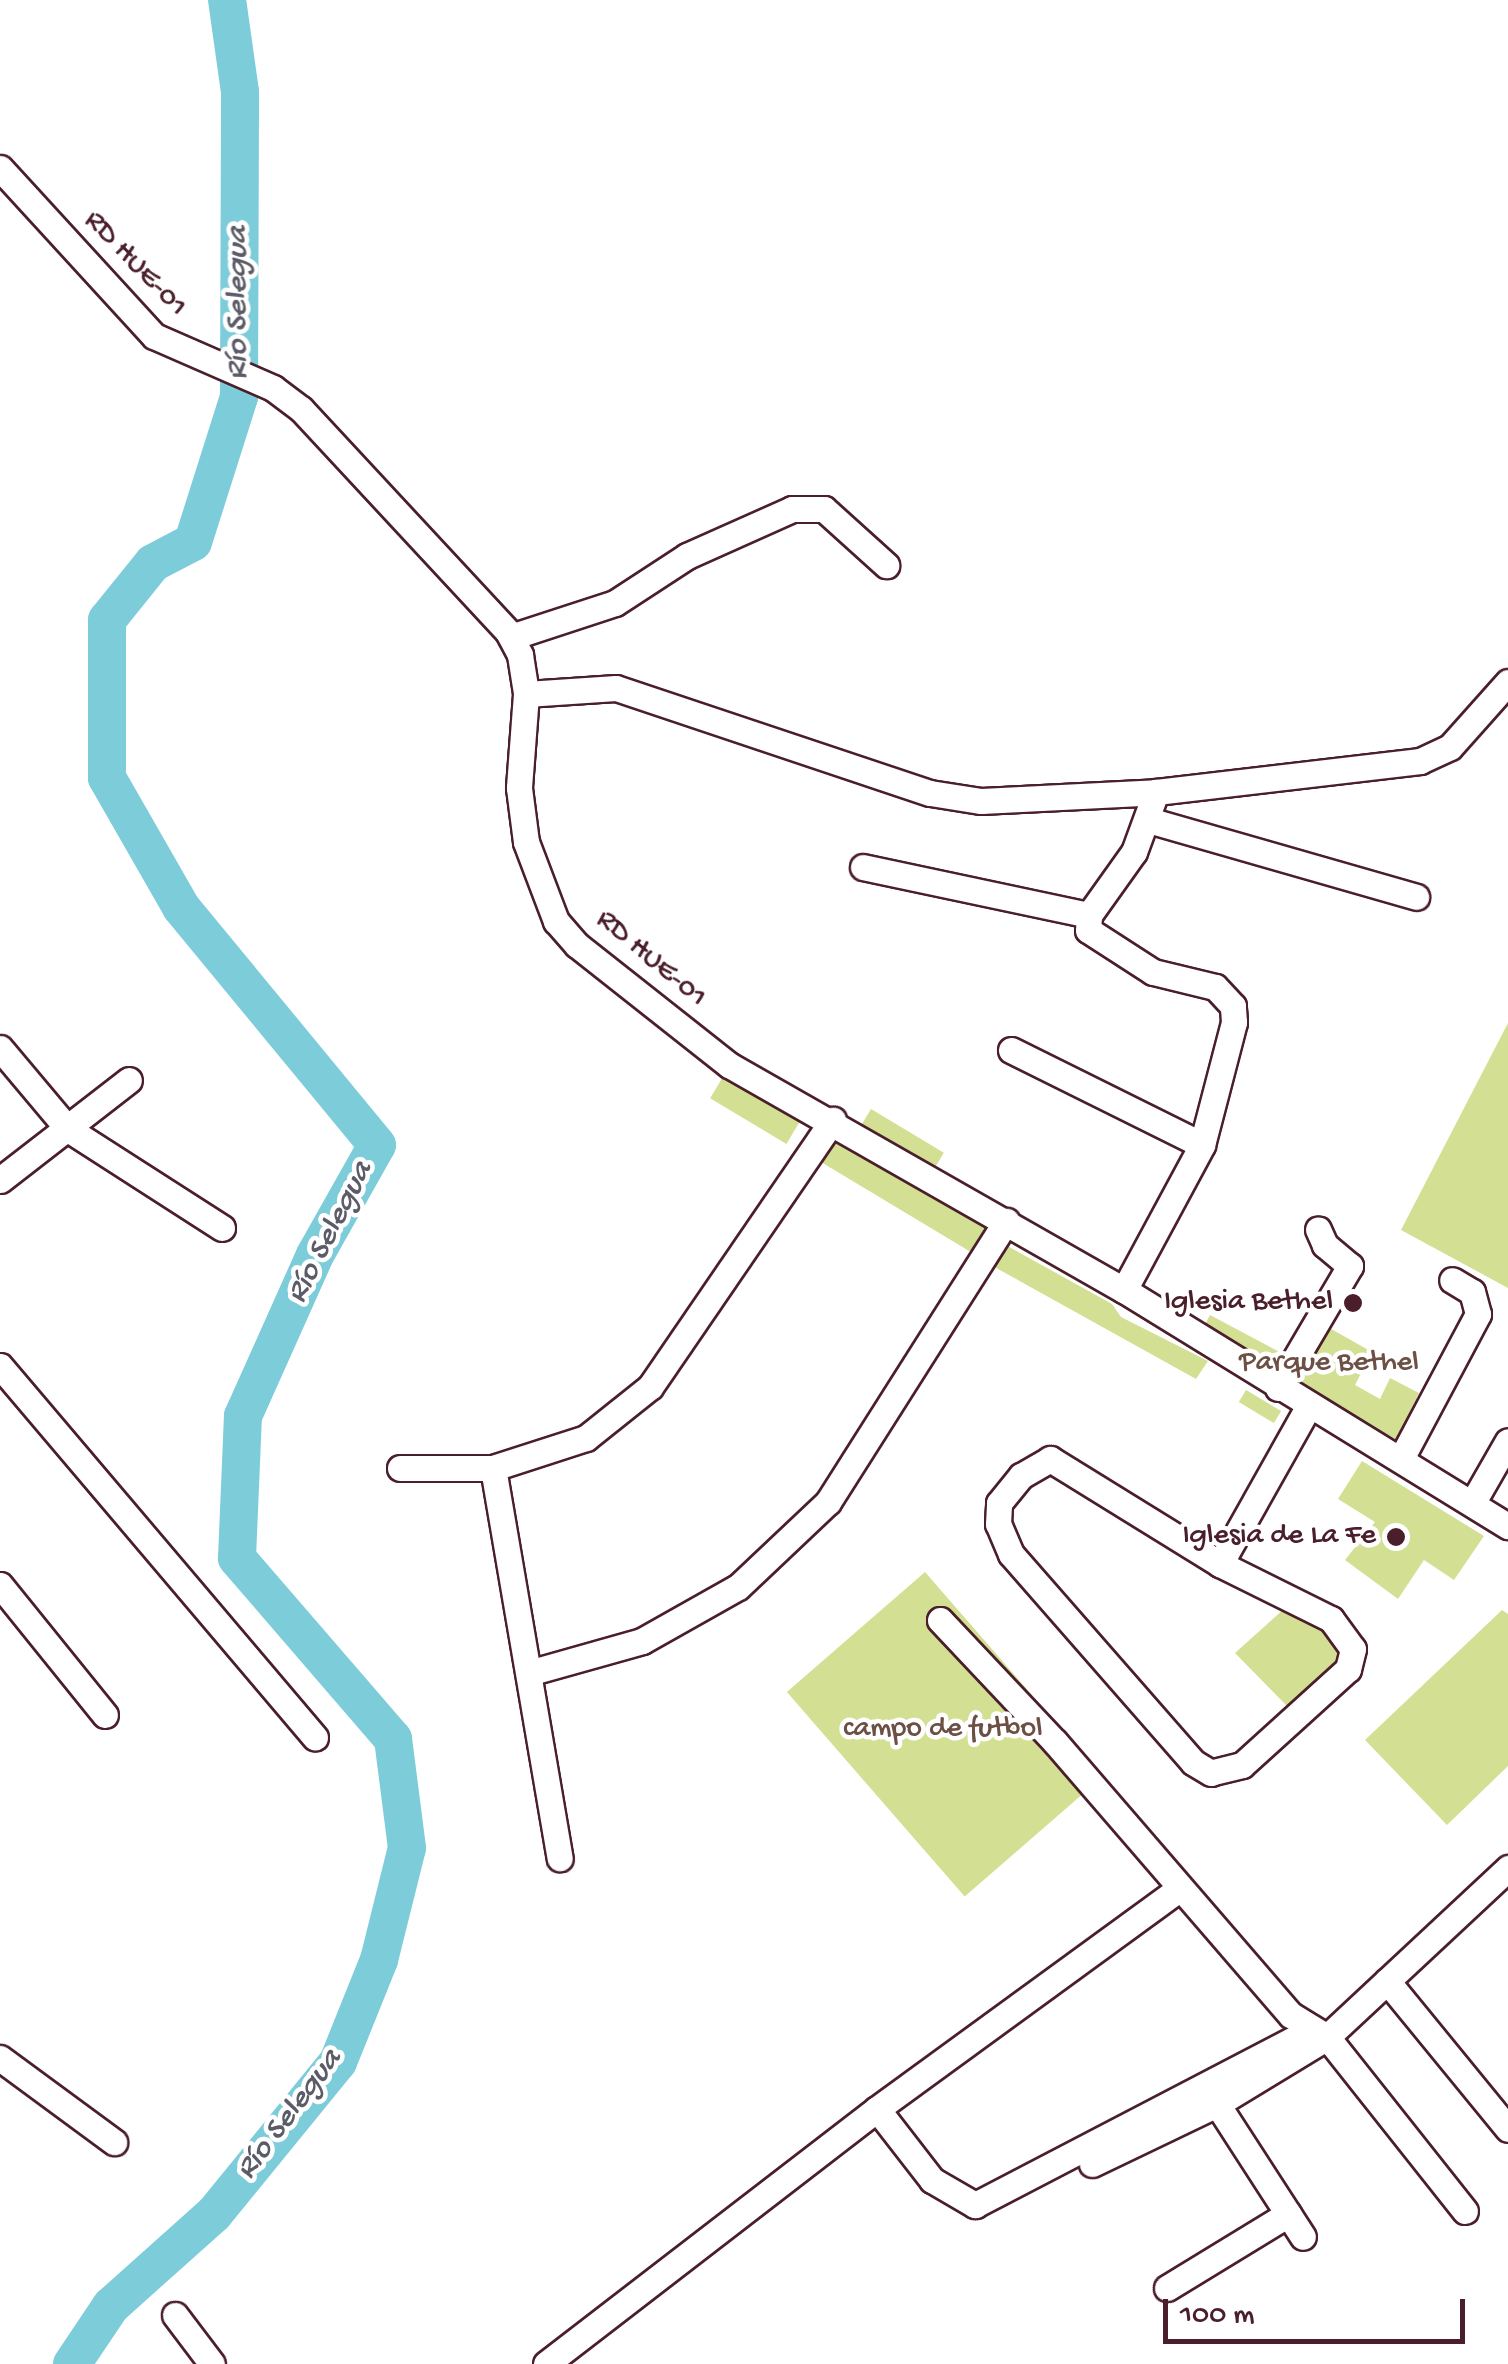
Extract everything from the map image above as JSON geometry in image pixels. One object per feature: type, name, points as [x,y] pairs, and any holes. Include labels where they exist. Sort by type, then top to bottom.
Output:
[{"type":"street","name":"RD HUE-01","points":[[0,168],[74,254],[172,349],[273,388],[300,409],[510,637],[526,694],[518,788],[526,842],[556,921],[643,1002],[730,1065],[833,1120],[1124,1290],[1308,1407],[1402,1457],[1508,1526]]},
{"type":"street","points":[[510,637],[615,604],[687,556],[792,509],[824,510],[886,564]]},
{"type":"street","points":[[526,694],[616,688],[930,793],[981,802],[1156,792],[1420,761],[1450,748],[1508,682]]},
{"type":"street","points":[[1124,1290],[1202,1146],[1225,1075],[1232,1006],[1216,987],[1173,981],[1100,943],[1088,930],[1088,915],[1148,820],[1156,792]]},
{"type":"street","points":[[1148,820],[1416,897]]},
{"type":"street","points":[[864,867],[1088,915]]},
{"type":"street","points":[[0,1048],[68,1129],[222,1228]]},
{"type":"street","points":[[1011,1050],[1202,1146]]},
{"type":"street","points":[[0,1180],[130,1080]]},
{"type":"street","points":[[400,1468],[493,1468],[586,1438],[650,1387],[833,1120]]},
{"type":"street","points":[[532,1672],[642,1641],[738,1587],[828,1502],[1006,1221]]},
{"type":"street","points":[[1278,1388],[1350,1266],[1318,1229]]},
{"type":"street","points":[[1402,1457],[1478,1314],[1472,1292],[1452,1280]]},
{"type":"street","points":[[0,1366],[315,1738]]},
{"type":"street","points":[[1220,1564],[1308,1407]]},
{"type":"street","points":[[1474,1502],[1508,1441]]},
{"type":"street","points":[[1050,1460],[1220,1564],[1332,1619],[1352,1649],[1348,1669],[1242,1765],[1211,1773],[1193,1762],[1011,1554],[998,1524],[999,1503],[1021,1476],[1050,1460]]},
{"type":"street","points":[[493,1468],[532,1672],[560,1858]]},
{"type":"street","points":[[0,1585],[105,1715]]},
{"type":"street","points":[[940,1620],[1179,1889],[1318,2034],[1465,2211]]},
{"type":"street","points":[[1092,2164],[1218,2104],[1318,2034],[1388,1981],[1508,1868]]},
{"type":"street","points":[[546,2364],[877,2109],[1179,1889]]},
{"type":"street","points":[[1388,1981],[1508,2129]]},
{"type":"street","points":[[877,2109],[932,2180],[975,2205],[1318,2034]]},
{"type":"street","points":[[0,2058],[114,2142]]},
{"type":"street","points":[[1218,2104],[1303,2237]]},
{"type":"street","points":[[1167,2288],[1288,2214]]},
{"type":"street","points":[[175,2315],[212,2364]]},
{"type":"green space","points":[[1508,1023],[1508,1288],[1401,1230]]},
{"type":"green space","points":[[724,1075],[800,1121],[786,1144],[710,1098]]},
{"type":"green space","points":[[871,1109],[944,1153],[929,1177],[857,1133]]},
{"type":"green space","points":[[826,1130],[986,1226],[971,1252],[811,1156]]},
{"type":"green space","points":[[1002,1243],[1112,1304],[1121,1317],[1208,1361],[1196,1379],[989,1264]]},
{"type":"green space","points":[[1210,1315],[1287,1356],[1278,1372],[1202,1331]]},
{"type":"green space","name":"Parque Bethel","points":[[1317,1321],[1372,1352],[1355,1385],[1380,1399],[1390,1378],[1419,1393],[1396,1439],[1283,1380]]},
{"type":"green space","points":[[1246,1390],[1281,1411],[1274,1423],[1239,1402]]},
{"type":"green space","points":[[1362,1461],[1484,1536],[1454,1580],[1424,1560],[1398,1599],[1345,1560],[1375,1522],[1338,1499]]},
{"type":"green space","name":"campo de futbol","points":[[925,1572],[1103,1777],[965,1897],[787,1692]]},
{"type":"green space","points":[[1285,1608],[1337,1639],[1341,1656],[1290,1709],[1235,1653]]},
{"type":"green space","points":[[1502,1610],[1508,1614],[1508,1766],[1447,1825],[1365,1740]]},
{"type":"waterway","name":"Río Selegua","points":[[72,2364],[111,2306],[214,2214],[338,2062],[379,1960],[407,1848],[393,1739],[237,1558],[243,1416],[315,1255],[377,1145],[181,907],[107,778],[107,620],[153,563],[193,542],[239,397],[240,92],[227,0]]},
{"type":"place","name":"Iglesia Bethel","points":[[1353,1303]]},
{"type":"place","name":"Iglesia de La Fe","points":[[1396,1537]]}]
